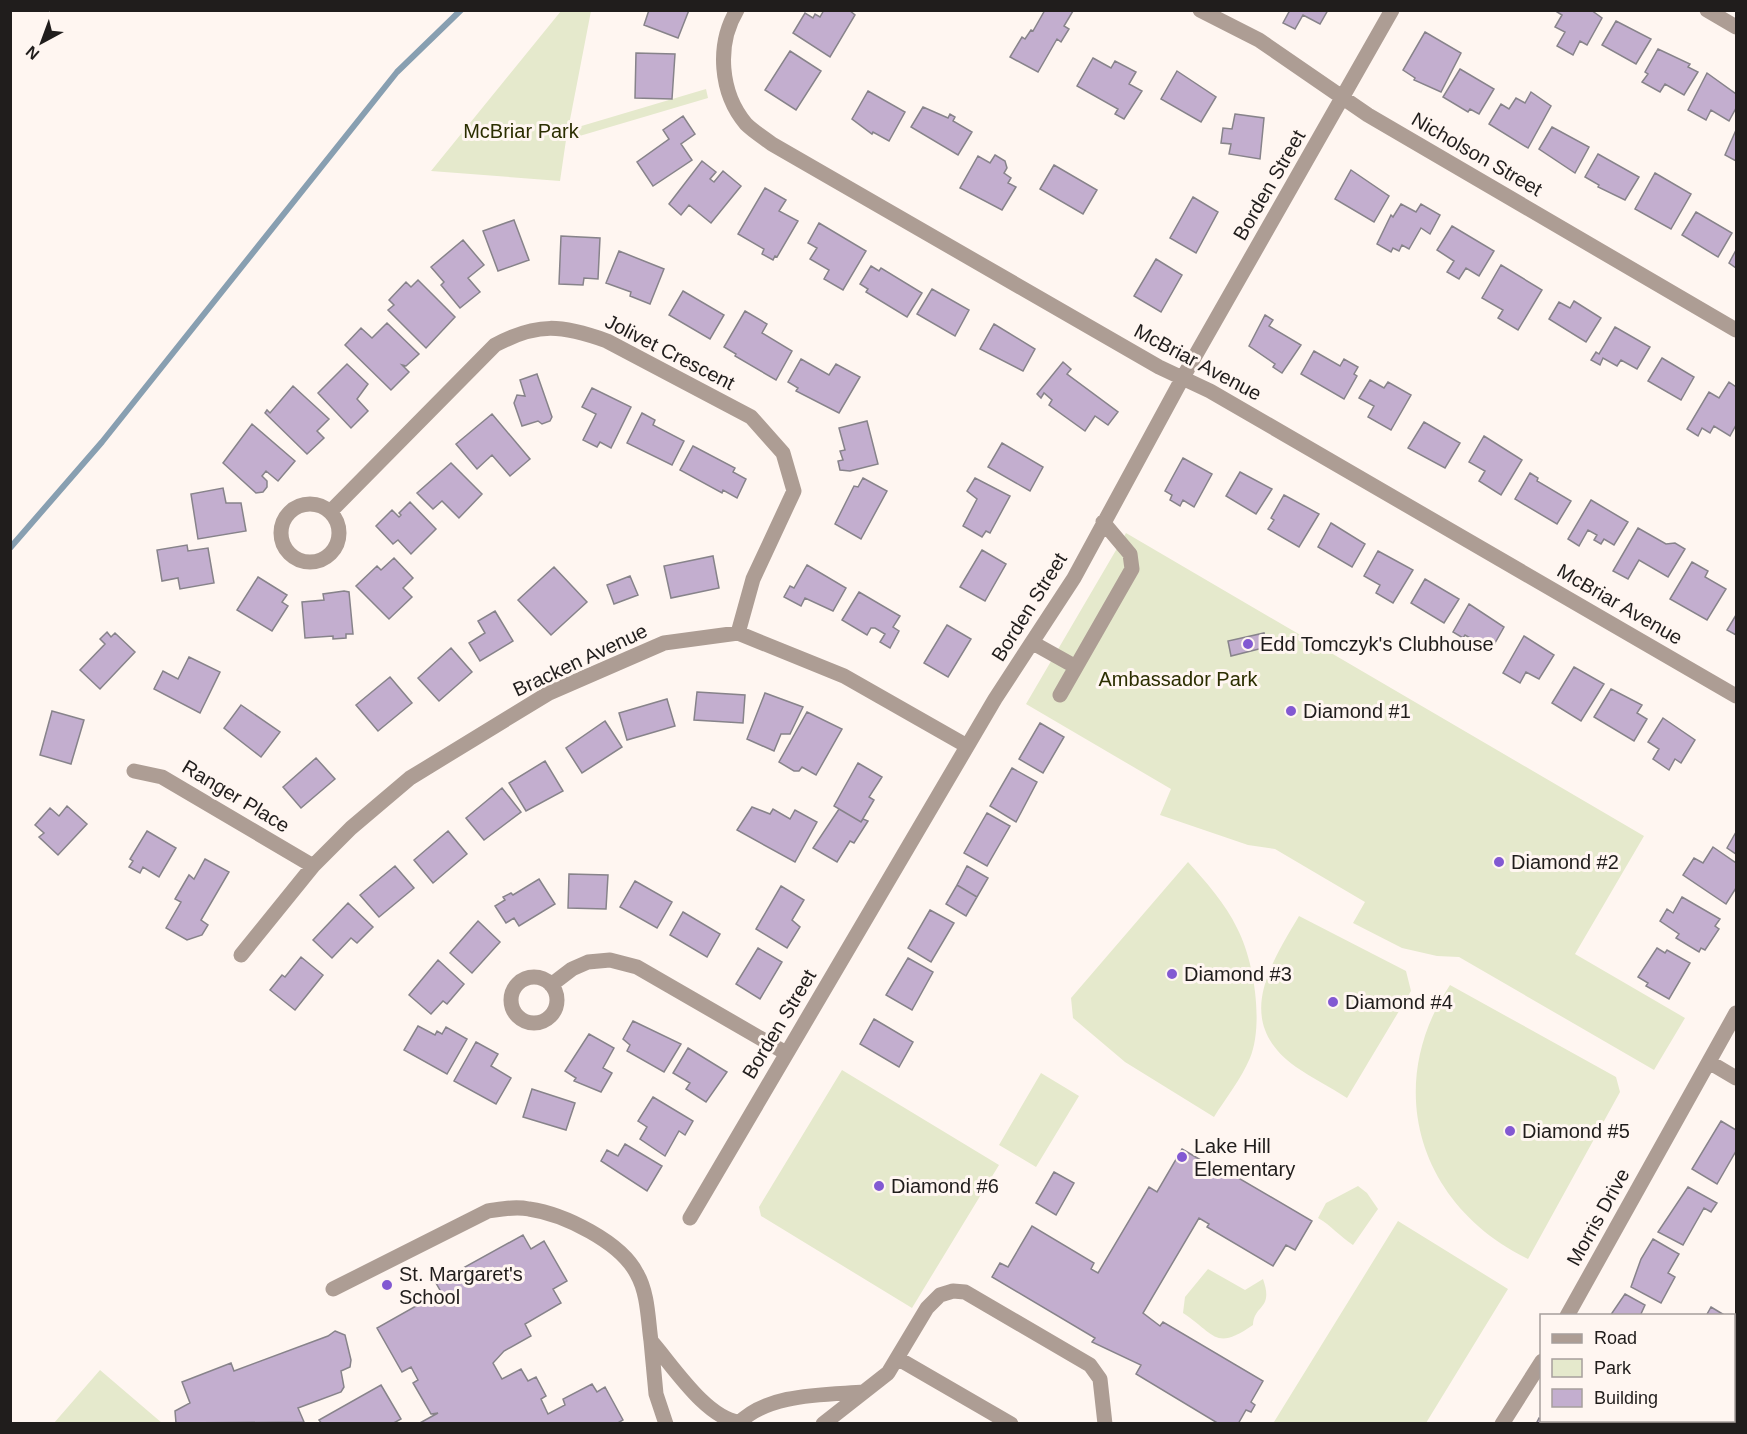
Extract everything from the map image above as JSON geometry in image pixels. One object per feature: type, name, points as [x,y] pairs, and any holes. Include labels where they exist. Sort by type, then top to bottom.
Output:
[{"type":"street","name":"McBriar Avenue","points":[[737,10],[730,21],[723,53],[726,84],[734,105],[747,124],[772,144],[1182,379],[1210,391],[1737,696]]},
{"type":"street","name":"Nicholson Street","points":[[1200,10],[1258,40],[1342,98],[1737,330]]},
{"type":"street","name":"Borden Street","points":[[690,1218],[967,746],[1074,578],[1182,379],[1392,10]]},
{"type":"street","points":[[1707,10],[1737,27]]},
{"type":"street","name":"Jolivet Crescent","points":[[330,512],[495,345],[519,332],[553,327],[582,332],[607,341],[751,417],[783,453],[794,492],[753,579],[738,633]]},
{"type":"street","points":[[1060,695],[1132,569],[1130,554],[1103,522]]},
{"type":"street","points":[[738,633],[844,676],[967,746]]},
{"type":"street","name":"Bracken Avenue","points":[[241,955],[313,866],[351,828],[410,778],[549,693],[664,644],[738,633]]},
{"type":"street","points":[[1033,643],[1076,667]]},
{"type":"street","name":"Ranger Place","points":[[134,771],[162,777],[313,866]]},
{"type":"street","points":[[551,985],[572,969],[588,962],[610,960],[638,968],[786,1053]]},
{"type":"street","name":"Morris Drive","points":[[1568,1314],[1737,1013]]},
{"type":"street","points":[[1709,1062],[1737,1078]]},
{"type":"street","points":[[333,1289],[488,1211],[509,1207],[531,1209],[589,1232],[610,1243],[627,1257],[639,1276],[651,1341],[657,1394],[666,1424]]},
{"type":"street","points":[[823,1424],[879,1382],[897,1358],[927,1308],[940,1295],[965,1292],[1090,1365],[1100,1380],[1106,1424]]},
{"type":"street","points":[[651,1341],[710,1408],[727,1421],[739,1423],[773,1404],[864,1392]]},
{"type":"street","points":[[897,1358],[1011,1424]]},
{"type":"street","points":[[1502,1424],[1540,1364]]},
{"type":"green space","name":"McBriar Park","points":[[561,11],[591,11],[568,130],[706,89],[708,98],[566,140],[560,181],[431,171]]},
{"type":"green space","name":"Ambassador Park","points":[[1126,533],[1644,836],[1575,954],[1685,1018],[1654,1070],[1459,957],[1437,956],[1402,948],[1353,923],[1365,902],[1275,849],[1248,845],[1160,815],[1171,789],[1026,704]]},
{"type":"green space","name":"Diamond #3","points":[[1188,862],[1221,901],[1237,928],[1248,957],[1257,1010],[1254,1044],[1250,1058],[1214,1117],[1125,1062],[1073,1018],[1071,998]]},
{"type":"green space","name":"Diamond #4","points":[[1299,916],[1406,971],[1411,991],[1347,1098],[1296,1067],[1277,1050],[1266,1032],[1261,1013],[1268,974]]},
{"type":"green space","name":"Diamond #5","points":[[1450,985],[1616,1077],[1620,1092],[1528,1259],[1491,1236],[1460,1208],[1437,1176],[1423,1140],[1416,1103],[1418,1063],[1429,1024]]},
{"type":"green space","name":"Diamond #6","points":[[842,1070],[999,1165],[912,1308],[761,1216],[759,1207]]},
{"type":"green space","points":[[1041,1073],[1079,1096],[1036,1167],[999,1145]]},
{"type":"green space","points":[[1358,1186],[1367,1193],[1378,1209],[1353,1245],[1318,1218],[1326,1203]]},
{"type":"green space","points":[[1398,1221],[1508,1289],[1426,1423],[1274,1422]]},
{"type":"green space","points":[[1208,1269],[1245,1290],[1263,1279],[1266,1289],[1265,1302],[1254,1318],[1253,1325],[1231,1337],[1216,1337],[1183,1313],[1185,1297]]},
{"type":"green space","points":[[100,1370],[162,1423],[54,1423]]},
{"type":"building","points":[[649,10],[689,10],[678,38],[644,25]]},
{"type":"building","points":[[824,10],[849,10],[855,15],[830,57],[793,33],[805,13],[813,18],[815,14],[820,17]]},
{"type":"building","points":[[1045,10],[1073,11],[1064,26],[1069,29],[1061,42],[1057,39],[1038,72],[1010,57],[1022,37],[1025,39],[1031,30],[1033,31]]},
{"type":"building","points":[[1290,10],[1328,10],[1320,24],[1303,15],[1295,29],[1283,23]]},
{"type":"building","points":[[1554,10],[1591,10],[1602,18],[1587,45],[1580,41],[1573,55],[1557,46],[1565,32],[1555,27],[1562,15]]},
{"type":"building","points":[[1616,21],[1651,39],[1636,64],[1602,45]]},
{"type":"building","points":[[1425,32],[1461,53],[1441,92],[1414,80],[1415,78],[1403,70]]},
{"type":"building","points":[[1658,49],[1690,64],[1688,67],[1698,72],[1684,95],[1665,84],[1660,92],[1642,82],[1648,74],[1645,72]]},
{"type":"building","points":[[790,51],[821,71],[796,110],[765,90]]},
{"type":"building","points":[[636,53],[675,54],[672,99],[635,98]]},
{"type":"building","points":[[1093,58],[1111,68],[1115,61],[1136,72],[1129,84],[1142,91],[1124,119],[1115,114],[1118,109],[1077,86]]},
{"type":"building","points":[[1460,69],[1494,89],[1479,114],[1470,109],[1468,112],[1443,97]]},
{"type":"building","points":[[1177,71],[1216,97],[1201,122],[1161,99]]},
{"type":"building","points":[[1707,73],[1736,94],[1736,108],[1729,121],[1711,110],[1706,120],[1688,110]]},
{"type":"building","points":[[868,91],[905,112],[889,141],[873,132],[872,134],[852,119]]},
{"type":"building","points":[[1531,92],[1551,106],[1528,148],[1489,124],[1501,104],[1509,109],[1516,98],[1525,103]]},
{"type":"building","points":[[923,107],[948,118],[950,114],[955,117],[953,121],[972,132],[958,155],[911,127]]},
{"type":"building","points":[[1235,114],[1264,118],[1260,159],[1229,154],[1231,144],[1221,143],[1223,128],[1232,129]]},
{"type":"building","points":[[683,116],[695,134],[681,144],[692,160],[653,186],[637,162],[669,139],[663,130]]},
{"type":"building","points":[[1552,127],[1589,147],[1575,173],[1539,149]]},
{"type":"building","points":[[1736,130],[1736,161],[1725,155]]},
{"type":"building","points":[[1598,154],[1639,177],[1625,200],[1598,187],[1599,185],[1585,177]]},
{"type":"building","points":[[995,155],[1005,161],[1007,168],[1004,173],[1011,178],[1008,183],[1016,187],[1002,210],[960,188],[978,156],[990,163]]},
{"type":"building","points":[[702,161],[716,172],[710,179],[714,182],[723,171],[741,186],[711,223],[689,205],[681,215],[669,204]]},
{"type":"building","points":[[1054,165],[1097,190],[1083,214],[1040,189]]},
{"type":"building","points":[[1351,170],[1389,196],[1374,222],[1335,199]]},
{"type":"building","points":[[1655,173],[1691,194],[1671,229],[1635,209]]},
{"type":"building","points":[[765,188],[786,200],[779,211],[798,221],[773,260],[762,254],[764,249],[738,234]]},
{"type":"building","points":[[1193,197],[1218,212],[1196,253],[1170,238]]},
{"type":"building","points":[[1401,204],[1416,212],[1421,204],[1440,215],[1430,234],[1421,228],[1409,249],[1402,245],[1399,251],[1393,248],[1391,252],[1377,244],[1391,215],[1393,217]]},
{"type":"building","points":[[1696,212],[1732,233],[1718,257],[1682,235]]},
{"type":"building","points":[[514,220],[529,260],[498,271],[483,231]]},
{"type":"building","points":[[819,223],[866,251],[843,290],[824,279],[829,270],[810,259],[817,248],[808,243]]},
{"type":"building","points":[[1452,226],[1494,251],[1479,276],[1466,268],[1459,279],[1447,272],[1454,261],[1437,250]]},
{"type":"building","points":[[561,236],[600,238],[598,279],[584,278],[583,285],[559,284]]},
{"type":"building","points":[[463,240],[484,265],[468,278],[480,292],[460,308],[441,285],[444,282],[431,267]]},
{"type":"building","points":[[1736,250],[1736,268],[1729,263]]},
{"type":"building","points":[[619,251],[664,269],[650,304],[630,296],[631,292],[606,283]]},
{"type":"building","points":[[1156,259],[1182,275],[1161,312],[1134,296]]},
{"type":"building","points":[[1501,265],[1542,290],[1518,330],[1498,318],[1503,310],[1482,298]]},
{"type":"building","points":[[871,266],[879,271],[881,268],[922,293],[907,317],[866,292],[868,289],[860,284]]},
{"type":"building","points":[[418,280],[455,317],[426,348],[388,310],[394,305],[389,300],[406,282],[411,287]]},
{"type":"building","points":[[932,289],[969,310],[955,336],[917,314]]},
{"type":"building","points":[[683,291],[724,315],[710,339],[669,315]]},
{"type":"building","points":[[1574,301],[1601,318],[1586,342],[1549,319],[1559,302],[1570,308]]},
{"type":"building","points":[[745,311],[767,324],[762,333],[792,351],[776,380],[724,347]]},
{"type":"building","points":[[1265,315],[1273,320],[1269,326],[1301,345],[1282,373],[1273,367],[1275,364],[1249,346]]},
{"type":"building","points":[[387,323],[419,354],[406,366],[402,365],[409,372],[391,390],[345,345],[361,328],[372,338]]},
{"type":"building","points":[[994,324],[1035,349],[1023,371],[980,349]]},
{"type":"building","points":[[1615,327],[1650,347],[1637,369],[1621,360],[1617,366],[1603,358],[1600,365],[1591,360],[1596,352],[1599,354]]},
{"type":"building","points":[[1314,351],[1340,366],[1344,359],[1358,367],[1354,374],[1357,376],[1344,399],[1301,374]]},
{"type":"building","points":[[1662,358],[1694,377],[1681,400],[1648,381]]},
{"type":"building","points":[[801,359],[829,375],[836,364],[860,377],[839,413],[796,391],[798,388],[788,382]]},
{"type":"building","points":[[1063,362],[1071,369],[1067,374],[1118,412],[1108,425],[1095,416],[1085,431],[1049,405],[1052,400],[1044,393],[1041,398],[1037,394]]},
{"type":"building","points":[[347,364],[368,384],[357,399],[368,411],[351,428],[318,393]]},
{"type":"building","points":[[537,374],[552,417],[550,421],[542,424],[538,421],[522,426],[514,403],[517,395],[525,396],[520,380]]},
{"type":"building","points":[[1370,380],[1384,388],[1388,382],[1411,395],[1391,430],[1368,417],[1374,406],[1359,398]]},
{"type":"building","points":[[1729,382],[1736,387],[1736,425],[1730,436],[1714,426],[1710,433],[1702,428],[1698,436],[1687,429],[1709,392],[1719,398]]},
{"type":"building","points":[[293,386],[329,419],[317,431],[324,438],[307,454],[265,413],[267,410],[270,413]]},
{"type":"building","points":[[592,388],[631,407],[611,448],[600,442],[597,447],[583,440],[596,414],[582,407]]},
{"type":"building","points":[[642,413],[655,420],[653,425],[684,441],[672,465],[627,443]]},
{"type":"building","points":[[492,414],[530,459],[510,476],[492,455],[477,469],[456,444]]},
{"type":"building","points":[[867,421],[878,464],[850,471],[840,470],[838,461],[843,460],[840,451],[845,450],[839,428]]},
{"type":"building","points":[[1424,422],[1460,443],[1445,468],[1408,448]]},
{"type":"building","points":[[252,424],[295,461],[278,481],[266,471],[262,476],[267,481],[267,487],[263,492],[256,493],[223,463]]},
{"type":"building","points":[[1484,436],[1522,460],[1501,495],[1479,481],[1485,471],[1469,462]]},
{"type":"building","points":[[1002,443],[1043,467],[1030,491],[988,467]]},
{"type":"building","points":[[693,446],[735,468],[733,472],[746,479],[737,498],[723,490],[722,493],[680,470]]},
{"type":"building","points":[[1183,458],[1212,474],[1194,507],[1183,500],[1180,506],[1170,500],[1172,495],[1165,491]]},
{"type":"building","points":[[451,463],[482,494],[459,518],[442,501],[433,509],[417,493]]},
{"type":"building","points":[[1240,472],[1272,489],[1256,514],[1226,496]]},
{"type":"building","points":[[1530,473],[1538,478],[1537,481],[1571,501],[1557,524],[1515,499]]},
{"type":"building","points":[[863,478],[887,491],[861,539],[835,524],[854,486],[858,487]]},
{"type":"building","points":[[975,478],[1010,496],[990,533],[986,531],[982,537],[963,526],[977,499],[967,491]]},
{"type":"building","points":[[223,488],[226,503],[241,503],[246,531],[198,539],[191,494]]},
{"type":"building","points":[[1284,495],[1319,514],[1299,547],[1268,529],[1274,520],[1271,518]]},
{"type":"building","points":[[1591,500],[1628,522],[1614,545],[1604,539],[1601,544],[1594,540],[1597,535],[1588,530],[1579,546],[1568,539]]},
{"type":"building","points":[[410,502],[436,529],[411,554],[398,540],[393,544],[376,526],[392,510],[399,517],[401,515],[399,513]]},
{"type":"building","points":[[1331,523],[1365,544],[1352,567],[1318,547]]},
{"type":"building","points":[[1638,528],[1666,544],[1675,543],[1685,549],[1668,577],[1639,560],[1628,579],[1613,571]]},
{"type":"building","points":[[187,545],[188,551],[208,548],[214,583],[180,589],[178,578],[162,581],[157,550]]},
{"type":"building","points":[[982,550],[1006,564],[985,601],[960,587]]},
{"type":"building","points":[[1378,551],[1413,570],[1393,603],[1376,593],[1380,585],[1364,576]]},
{"type":"building","points":[[713,556],[719,588],[671,598],[664,566]]},
{"type":"building","points":[[394,558],[413,578],[403,588],[412,597],[389,619],[356,586],[377,566],[381,570]]},
{"type":"building","points":[[1692,562],[1708,571],[1705,577],[1726,589],[1707,620],[1670,599]]},
{"type":"building","points":[[807,565],[846,588],[833,611],[805,598],[801,606],[784,597],[790,586],[794,588]]},
{"type":"building","points":[[554,567],[587,602],[551,635],[518,600]]},
{"type":"building","points":[[630,576],[638,595],[614,604],[607,585]]},
{"type":"building","points":[[258,577],[287,595],[282,602],[288,606],[272,631],[237,610]]},
{"type":"building","points":[[1425,579],[1459,599],[1444,623],[1411,603]]},
{"type":"building","points":[[349,592],[353,634],[346,634],[346,638],[333,639],[333,636],[305,638],[302,602],[324,600],[323,594]]},
{"type":"building","points":[[859,592],[900,616],[893,627],[899,631],[890,648],[880,642],[885,634],[875,628],[871,628],[867,635],[842,620]]},
{"type":"building","points":[[1469,604],[1504,627],[1491,650],[1465,635],[1463,638],[1453,632]]},
{"type":"building","points":[[495,611],[513,641],[480,661],[469,643],[485,633],[478,621]]},
{"type":"building","points":[[1736,615],[1736,635],[1727,630]]},
{"type":"building","points":[[947,625],[971,639],[948,677],[924,663]]},
{"type":"building","points":[[107,632],[111,637],[115,633],[135,652],[100,689],[80,670],[105,644],[100,639]]},
{"type":"building","name":"Edd Tomczyk's Clubhouse","points":[[1264,633],[1267,647],[1231,656],[1228,641]]},
{"type":"building","points":[[1524,636],[1554,655],[1539,679],[1526,672],[1520,683],[1503,673]]},
{"type":"building","points":[[451,648],[472,672],[439,701],[418,678]]},
{"type":"building","points":[[189,657],[220,672],[200,713],[154,689],[163,671],[178,679]]},
{"type":"building","points":[[1574,667],[1604,684],[1581,721],[1552,703]]},
{"type":"building","points":[[390,677],[412,703],[378,731],[356,705]]},
{"type":"building","points":[[1611,689],[1642,705],[1637,713],[1647,719],[1634,741],[1594,717]]},
{"type":"building","points":[[697,692],[745,695],[743,723],[694,720]]},
{"type":"building","points":[[765,693],[803,707],[790,734],[781,734],[774,751],[747,739]]},
{"type":"building","points":[[667,699],[675,726],[627,740],[619,713]]},
{"type":"building","points":[[241,705],[280,732],[261,757],[224,728]]},
{"type":"building","points":[[52,711],[84,720],[71,764],[40,755]]},
{"type":"building","points":[[807,712],[842,729],[816,775],[802,767],[799,771],[794,771],[779,762]]},
{"type":"building","points":[[1663,718],[1695,740],[1681,763],[1675,759],[1669,770],[1653,759],[1659,749],[1648,742]]},
{"type":"building","points":[[605,721],[622,747],[582,773],[566,748]]},
{"type":"building","points":[[1040,723],[1064,737],[1043,773],[1019,759]]},
{"type":"building","points":[[316,758],[335,779],[301,808],[283,787]]},
{"type":"building","points":[[545,761],[563,791],[526,811],[509,783]]},
{"type":"building","points":[[858,763],[882,777],[869,797],[874,800],[861,822],[834,806]]},
{"type":"building","points":[[1012,768],[1037,782],[1016,822],[990,806]]},
{"type":"building","points":[[502,788],[521,812],[484,840],[466,818]]},
{"type":"building","points":[[67,806],[87,824],[58,855],[39,837],[44,833],[35,825],[50,808],[59,816]]},
{"type":"building","points":[[752,807],[770,814],[773,809],[790,819],[795,810],[817,822],[795,862],[737,830]]},
{"type":"building","points":[[839,809],[861,822],[863,819],[868,821],[854,843],[850,841],[837,862],[813,848]]},
{"type":"building","points":[[987,813],[1010,826],[987,866],[964,853]]},
{"type":"building","points":[[147,831],[176,848],[159,877],[143,867],[140,873],[129,867],[133,861],[130,859]]},
{"type":"building","points":[[448,831],[467,854],[433,883],[414,860]]},
{"type":"building","points":[[1736,832],[1736,854],[1727,848]]},
{"type":"building","points":[[1713,847],[1736,863],[1736,888],[1726,904],[1683,875],[1694,858],[1703,863]]},
{"type":"building","points":[[205,859],[229,872],[201,920],[208,925],[202,935],[187,940],[166,928],[181,902],[175,899],[189,875],[194,879]]},
{"type":"building","points":[[395,866],[414,888],[379,917],[360,895]]},
{"type":"building","points":[[967,866],[988,878],[977,897],[957,885]]},
{"type":"building","points":[[569,874],[608,875],[606,909],[568,908]]},
{"type":"building","points":[[539,879],[555,904],[519,926],[514,918],[506,923],[495,906],[505,900],[503,897],[511,893],[513,895]]},
{"type":"building","points":[[635,881],[672,902],[657,928],[620,907]]},
{"type":"building","points":[[957,885],[977,897],[966,916],[946,904]]},
{"type":"building","points":[[781,886],[804,900],[792,920],[800,927],[787,948],[756,929]]},
{"type":"building","points":[[1682,897],[1720,919],[1715,926],[1719,929],[1705,950],[1701,948],[1699,952],[1676,938],[1679,934],[1660,921],[1667,909],[1673,913]]},
{"type":"building","points":[[348,903],[373,927],[357,943],[351,938],[332,958],[313,940]]},
{"type":"building","points":[[930,910],[954,923],[931,962],[908,948]]},
{"type":"building","points":[[683,912],[720,934],[707,957],[670,935]]},
{"type":"building","points":[[478,921],[500,942],[472,973],[450,953]]},
{"type":"building","points":[[758,948],[782,962],[760,999],[736,984]]},
{"type":"building","points":[[1657,948],[1665,953],[1667,950],[1690,963],[1669,999],[1646,986],[1648,983],[1638,977]]},
{"type":"building","points":[[301,957],[323,975],[295,1010],[270,990],[282,975],[285,977]]},
{"type":"building","points":[[908,958],[933,972],[912,1010],[886,995]]},
{"type":"building","points":[[438,960],[464,984],[447,1004],[443,1001],[431,1014],[409,995]]},
{"type":"building","points":[[874,1019],[913,1042],[899,1067],[860,1044]]},
{"type":"building","points":[[633,1021],[681,1044],[664,1072],[627,1051],[630,1045],[623,1039]]},
{"type":"building","points":[[418,1026],[435,1035],[437,1031],[442,1034],[446,1027],[467,1039],[447,1074],[404,1050]]},
{"type":"building","points":[[589,1034],[614,1048],[603,1068],[612,1073],[601,1092],[574,1081],[576,1078],[565,1071]]},
{"type":"building","points":[[476,1042],[498,1054],[491,1066],[511,1078],[496,1104],[454,1081]]},
{"type":"building","points":[[688,1048],[727,1072],[706,1102],[686,1089],[690,1083],[673,1073]]},
{"type":"building","points":[[532,1089],[575,1103],[566,1130],[523,1117]]},
{"type":"building","points":[[653,1097],[693,1121],[685,1135],[679,1131],[665,1156],[640,1139],[647,1127],[638,1121]]},
{"type":"building","points":[[1721,1121],[1736,1130],[1736,1151],[1717,1184],[1692,1169]]},
{"type":"building","points":[[625,1144],[662,1166],[647,1191],[601,1161],[607,1150],[618,1156]]},
{"type":"building","points":[[1182,1149],[1216,1169],[1218,1166],[1312,1221],[1295,1250],[1286,1245],[1273,1266],[1207,1227],[1209,1224],[1199,1218],[1143,1313],[1160,1326],[1163,1322],[1263,1381],[1251,1402],[1255,1405],[1251,1412],[1246,1410],[1238,1424],[1219,1424],[1136,1374],[1141,1365],[1092,1342],[1095,1338],[992,1277],[1000,1263],[1008,1267],[1032,1226],[1094,1263],[1091,1269],[1098,1273],[1149,1187],[1157,1192]]},
{"type":"building","points":[[1054,1172],[1074,1183],[1056,1215],[1036,1203]]},
{"type":"building","points":[[1688,1187],[1717,1203],[1711,1212],[1704,1208],[1683,1245],[1658,1232]]},
{"type":"building","points":[[523,1235],[531,1249],[544,1241],[567,1281],[553,1289],[561,1303],[525,1324],[531,1336],[504,1351],[493,1363],[502,1379],[521,1369],[528,1381],[536,1377],[546,1396],[541,1399],[548,1414],[565,1405],[563,1399],[592,1384],[597,1392],[605,1387],[623,1420],[616,1424],[418,1424],[438,1413],[431,1414],[413,1383],[418,1380],[411,1367],[402,1372],[377,1328],[441,1292],[436,1283]]},
{"type":"building","points":[[1653,1239],[1679,1254],[1668,1273],[1675,1277],[1661,1303],[1631,1287],[1641,1259]]},
{"type":"building","points":[[1625,1294],[1645,1305],[1641,1314],[1611,1314]]},
{"type":"building","points":[[1711,1307],[1723,1314],[1707,1314]]},
{"type":"building","points":[[335,1331],[345,1335],[351,1360],[350,1367],[341,1371],[344,1387],[341,1392],[298,1408],[304,1422],[176,1423],[175,1411],[190,1403],[182,1382],[231,1363],[234,1371],[328,1336]]},
{"type":"building","points":[[381,1385],[401,1419],[392,1424],[322,1424],[319,1420]]},
{"type":"building","points":[[1539,1418],[1540,1422],[1588,1422],[1591,1424],[1536,1424]]},
{"type":"waterway","points":[[10,548],[102,442],[397,72],[461,10]]},
{"type":"place","name":"Edd Tomczyk's Clubhouse","points":[[1248,644]]},
{"type":"place","name":"Diamond #1","points":[[1291,711]]},
{"type":"place","name":"Diamond #2","points":[[1499,862]]},
{"type":"place","name":"Diamond #3","points":[[1172,974]]},
{"type":"place","name":"Diamond #4","points":[[1333,1002]]},
{"type":"place","name":"Diamond #5","points":[[1510,1131]]},
{"type":"place","name":"Lake Hill Elementary","points":[[1182,1157]]},
{"type":"place","name":"Diamond #6","points":[[879,1186]]},
{"type":"place","name":"St. Margaret's School","points":[[387,1285]]}]
